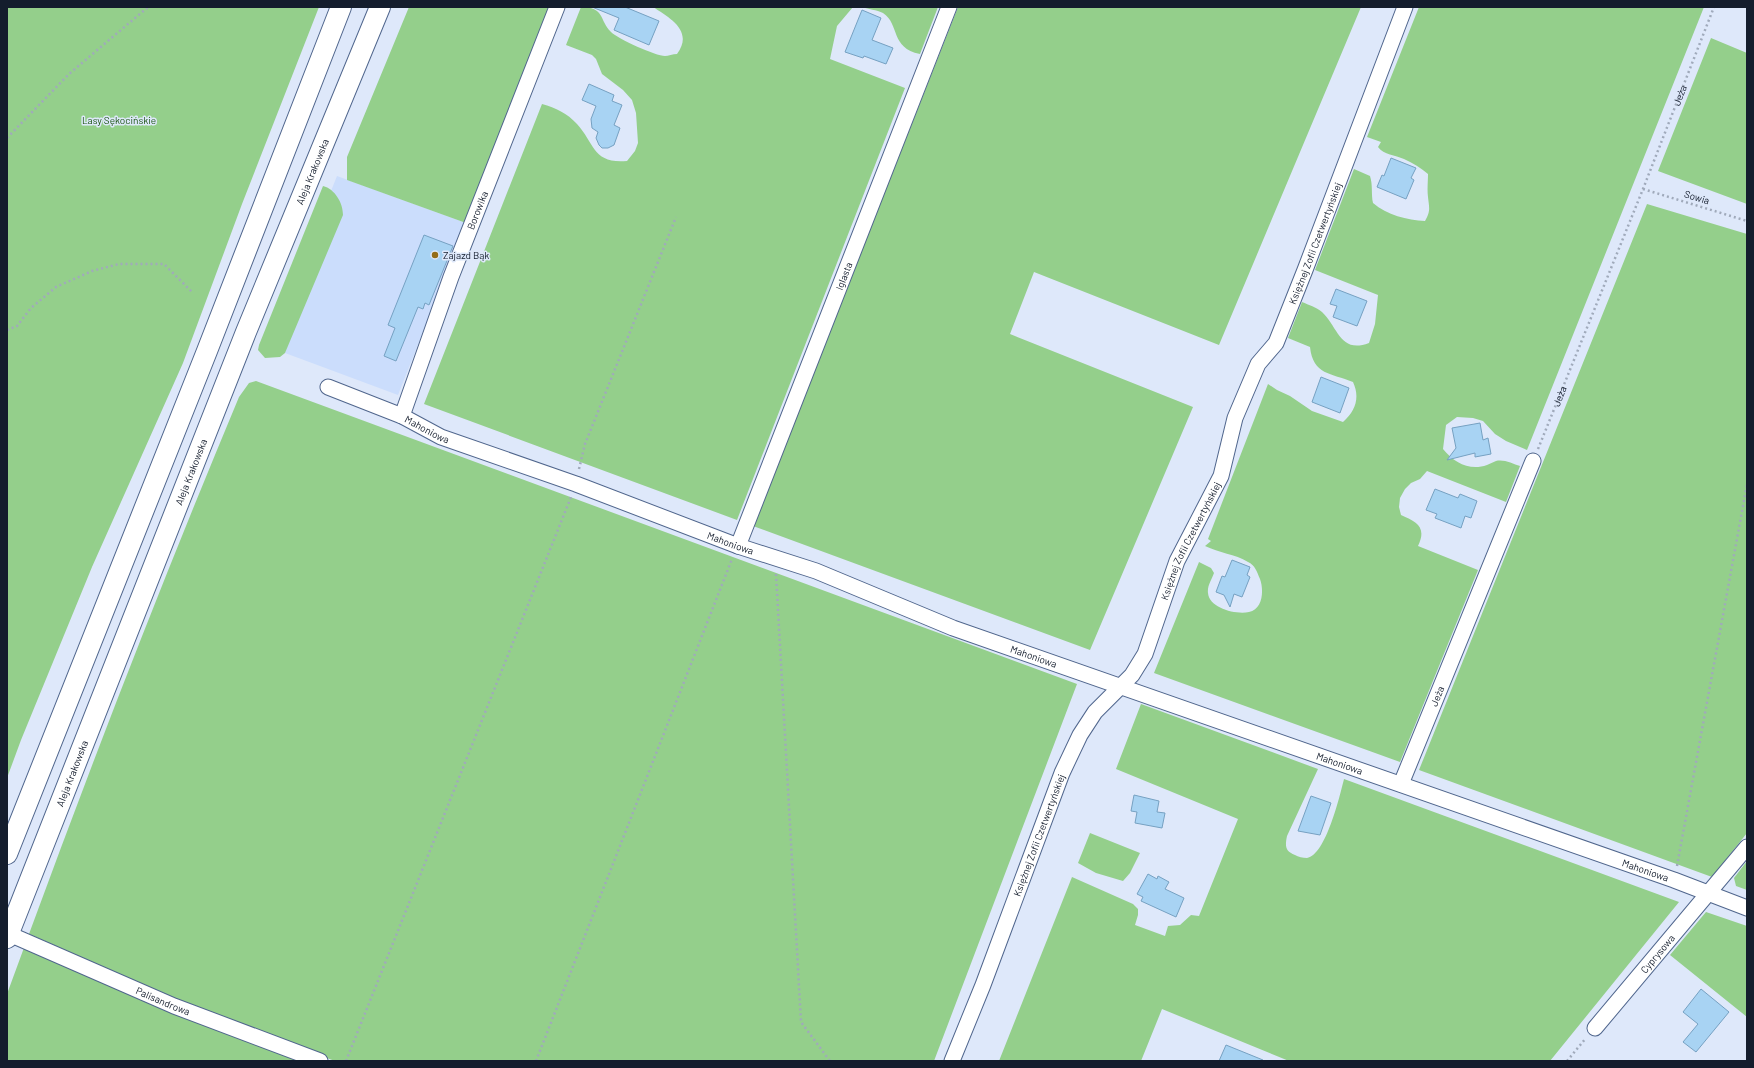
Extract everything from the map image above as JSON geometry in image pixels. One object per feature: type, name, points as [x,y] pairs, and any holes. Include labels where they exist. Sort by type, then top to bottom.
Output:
[{"type":"main road","points":[[7,854],[204,358],[341,7]]},
{"type":"main road","name":"Aleja Krakowska","points":[[8,936],[246,332],[380,7]]},
{"type":"street","name":"Borowika","points":[[402,416],[451,277],[557,7]]},
{"type":"street","name":"Iglasta","points":[[738,546],[949,7]]},
{"type":"street","name":"Księżnej Zofii Czetwertyńskiej","points":[[952,1061],[986,978],[1062,773],[1080,735],[1095,712],[1132,675],[1145,654],[1177,560],[1221,476],[1235,418],[1258,364],[1276,343],[1405,7]]},
{"type":"street","name":"Mahoniowa","points":[[328,387],[402,416],[441,437],[576,484],[738,546],[816,571],[953,628],[1674,880],[1747,908]]},
{"type":"street","name":"Jeża","points":[[1401,784],[1533,461]]},
{"type":"street","name":"Cyprysowa","points":[[1595,1028],[1747,847]]},
{"type":"street","name":"Palisandrowa","points":[[8,936],[174,1006],[320,1061]]},
{"type":"path","points":[[7,138],[69,74],[148,7]]},
{"type":"path","name":"Jeża","points":[[1533,461],[1643,189],[1714,7]]},
{"type":"path","name":"Sowia","points":[[1643,189],[1747,221]]},
{"type":"path","points":[[346,1061],[576,484],[586,444],[676,217]]},
{"type":"path","points":[[7,330],[17,326],[31,308],[56,287],[92,271],[119,264],[164,264],[192,292]]},
{"type":"path","points":[[1674,880],[1747,484]]},
{"type":"path","points":[[536,1061],[738,546]]},
{"type":"path","points":[[775,558],[801,1022],[830,1061]]},
{"type":"path","points":[[1567,1061],[1595,1028]]},
{"type":"shaded area","points":[[337,176],[466,223],[398,395],[285,353],[337,197],[331,191]]},
{"type":"green space","name":"Lasy Sękocińskie","points":[[7,7],[319,7],[242,204],[183,363],[92,567],[21,740],[7,778]]},
{"type":"green space","points":[[409,7],[552,7],[466,223],[347,180],[347,157]]},
{"type":"green space","points":[[581,7],[594,9],[598,12],[611,32],[621,39],[646,50],[665,56],[677,54],[682,46],[683,38],[678,26],[653,7],[853,7],[837,26],[830,59],[905,88],[737,520],[424,404],[542,104],[557,109],[577,124],[601,156],[616,161],[627,161],[635,151],[638,143],[636,113],[632,100],[623,90],[602,74],[596,59],[592,55],[566,45]]},
{"type":"green space","points":[[861,7],[938,7],[920,54],[910,51],[904,47],[892,23],[883,13]]},
{"type":"green space","points":[[958,7],[1361,7],[1219,345],[1034,272],[1010,334],[1193,407],[1090,650],[753,526]]},
{"type":"green space","points":[[1419,7],[1704,7],[1527,450],[1506,441],[1495,434],[1483,421],[1473,418],[1457,417],[1446,425],[1443,449],[1457,462],[1474,467],[1481,467],[1496,461],[1508,462],[1520,466],[1506,502],[1427,471],[1420,479],[1411,483],[1405,489],[1400,498],[1399,507],[1401,515],[1416,523],[1421,530],[1421,540],[1418,546],[1478,570],[1400,762],[1154,673],[1199,562],[1211,568],[1214,573],[1208,590],[1213,603],[1224,609],[1244,613],[1254,610],[1260,603],[1262,588],[1257,571],[1254,567],[1243,559],[1205,546],[1211,541],[1208,539],[1268,384],[1290,396],[1312,411],[1343,422],[1351,413],[1356,404],[1356,393],[1353,382],[1324,372],[1315,363],[1310,347],[1288,338],[1302,302],[1315,307],[1322,312],[1346,342],[1352,345],[1369,343],[1375,324],[1378,295],[1315,270],[1354,169],[1370,176],[1373,203],[1384,211],[1398,216],[1425,221],[1428,214],[1428,174],[1417,166],[1401,158],[1383,152],[1378,147],[1381,142],[1367,137]]},
{"type":"green space","points":[[1711,38],[1747,53],[1747,204],[1658,171]]},
{"type":"green space","points":[[323,186],[331,190],[338,197],[342,206],[343,215],[285,353],[280,357],[265,358],[258,350],[259,345]]},
{"type":"green space","points":[[1647,204],[1747,234],[1747,833],[1712,877],[1419,770]]},
{"type":"green space","points":[[256,381],[1077,684],[934,1061],[335,1061],[184,1006],[140,983],[29,934],[131,664],[211,464],[239,397],[249,383]]},
{"type":"green space","points":[[1141,704],[1318,769],[1287,836],[1286,848],[1289,852],[1302,858],[1307,858],[1314,854],[1326,836],[1344,779],[1679,902],[1550,1061],[1289,1061],[1162,1009],[1141,1061],[999,1061],[1072,877],[1133,904],[1138,909],[1135,925],[1165,936],[1168,926],[1180,925],[1191,915],[1199,916],[1238,819],[1116,769]]},
{"type":"green space","points":[[1090,833],[1140,853],[1130,873],[1123,881],[1096,873],[1078,863]]},
{"type":"green space","points":[[1747,861],[1747,890],[1736,886],[1734,878]]},
{"type":"green space","points":[[1706,912],[1747,926],[1747,1017],[1670,955]]},
{"type":"green space","points":[[25,945],[181,1014],[298,1061],[7,1061],[7,994]]},
{"type":"building","points":[[592,7],[625,7],[659,21],[649,45],[614,30],[619,18]]},
{"type":"building","points":[[862,10],[881,18],[872,40],[893,48],[886,64],[864,56],[863,58],[845,52]]},
{"type":"building","points":[[589,84],[614,95],[612,101],[622,105],[614,125],[620,128],[614,145],[608,148],[602,148],[599,145],[596,138],[598,132],[592,128],[591,119],[596,106],[582,100]]},
{"type":"building","points":[[1391,158],[1416,168],[1411,178],[1414,180],[1406,199],[1377,187],[1382,175],[1384,176]]},
{"type":"building","points":[[424,235],[453,246],[429,305],[425,303],[423,309],[418,307],[396,361],[384,356],[395,328],[388,325]]},
{"type":"building","points":[[1336,289],[1367,301],[1357,326],[1333,317],[1337,306],[1330,304]]},
{"type":"building","points":[[1321,377],[1349,388],[1340,413],[1312,402]]},
{"type":"building","points":[[1480,423],[1483,440],[1488,438],[1491,454],[1475,457],[1475,453],[1447,460],[1456,448],[1452,428]]},
{"type":"building","points":[[1435,489],[1458,498],[1460,494],[1477,501],[1471,518],[1465,516],[1461,528],[1435,518],[1437,514],[1426,510]]},
{"type":"building","points":[[1232,560],[1250,567],[1247,575],[1250,577],[1242,597],[1234,594],[1230,607],[1224,595],[1216,592],[1222,576],[1225,577]]},
{"type":"building","points":[[1134,795],[1159,801],[1157,812],[1165,813],[1162,828],[1135,823],[1137,812],[1131,811]]},
{"type":"building","points":[[1311,796],[1331,803],[1320,835],[1298,831]]},
{"type":"building","points":[[1148,874],[1157,879],[1158,876],[1169,882],[1165,889],[1184,898],[1176,917],[1141,901],[1143,897],[1137,894]]},
{"type":"building","points":[[1701,989],[1729,1012],[1696,1052],[1683,1042],[1698,1024],[1683,1012]]},
{"type":"building","points":[[1226,1045],[1263,1060],[1263,1061],[1219,1061]]},
{"type":"place","name":"Zajazd Bąk","points":[[435,255]]}]
